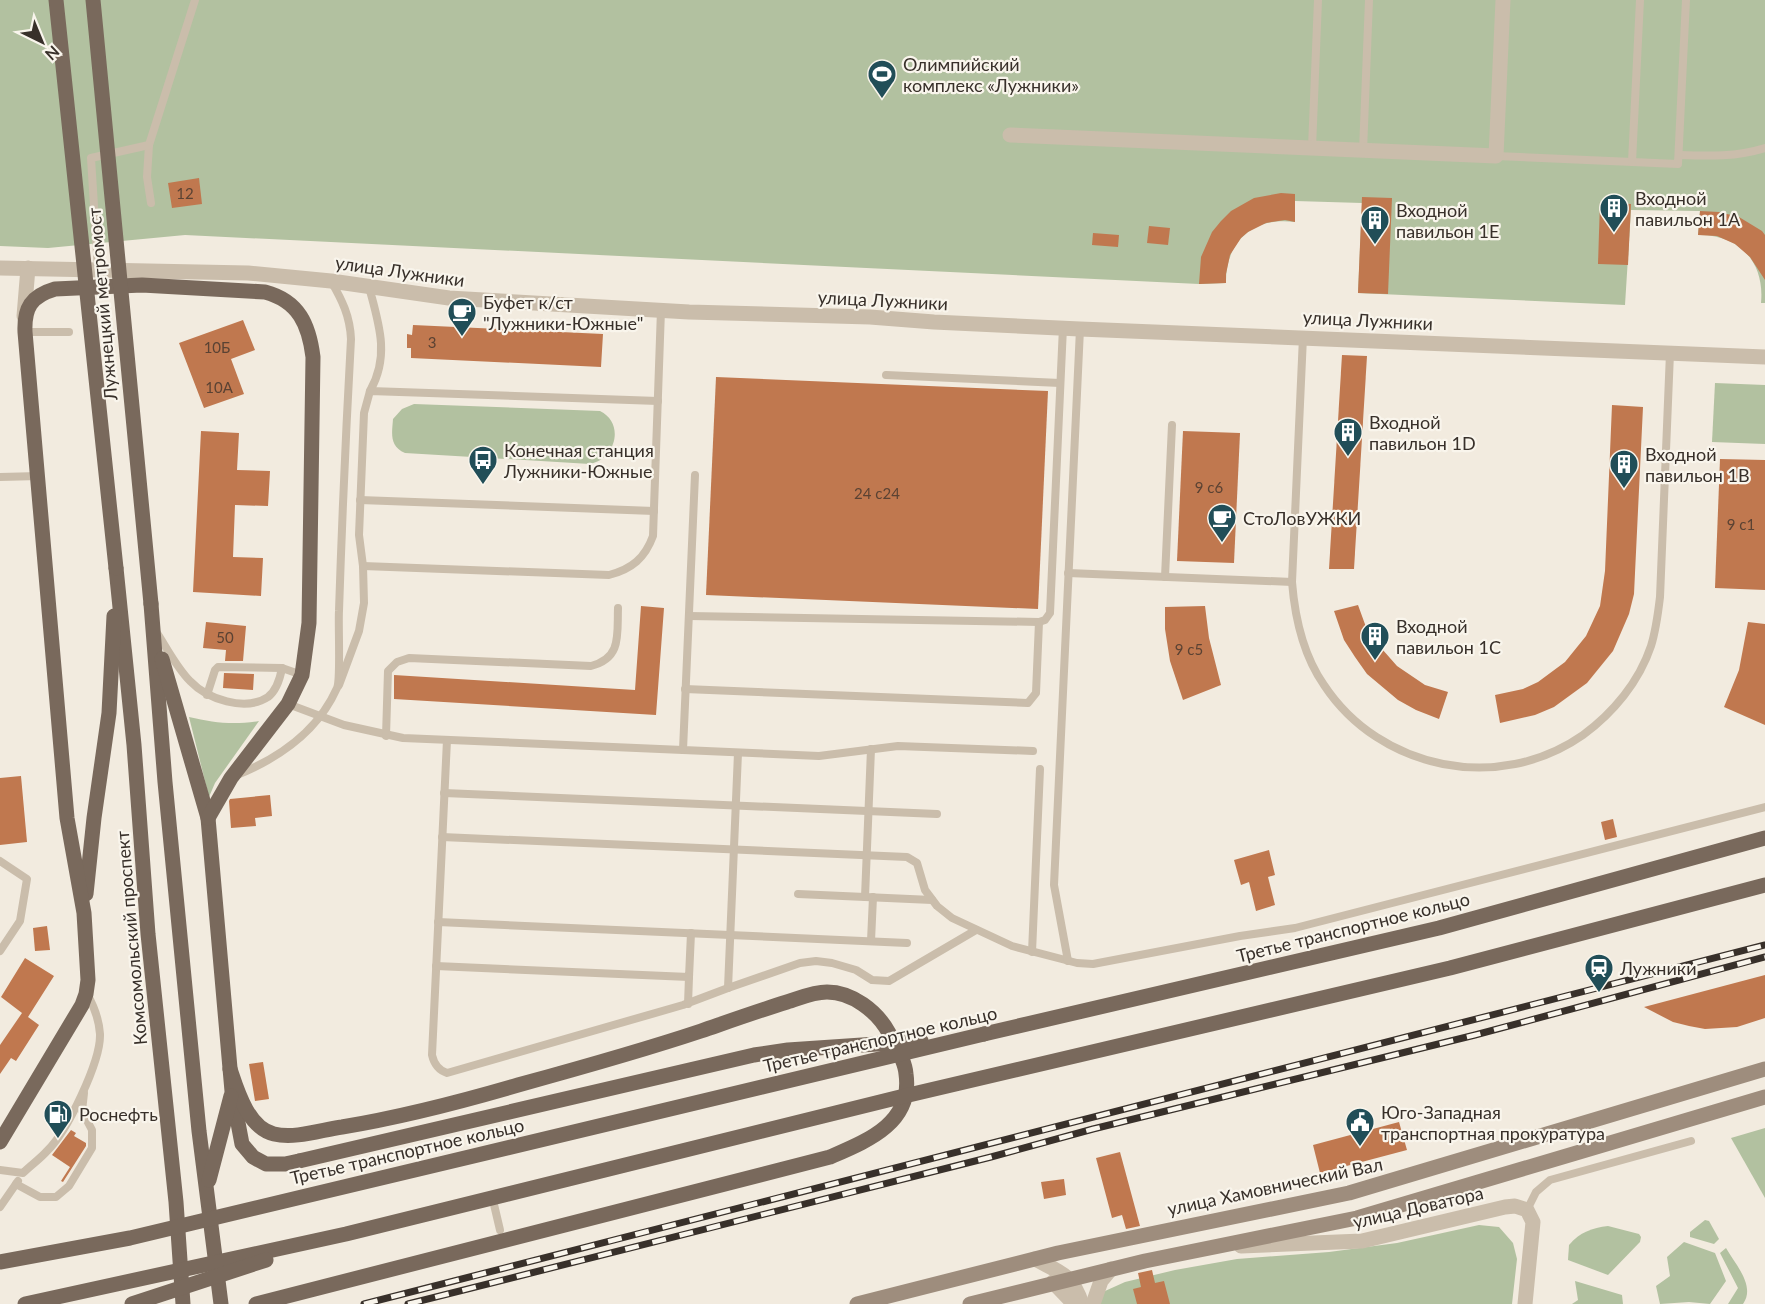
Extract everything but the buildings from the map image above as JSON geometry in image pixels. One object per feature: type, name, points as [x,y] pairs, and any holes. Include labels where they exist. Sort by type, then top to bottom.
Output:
[{"type":"main road","name":"Лужнецкий метромост","points":[[56,0],[116,568]]},
{"type":"main road","name":"Лужнецкий метромост","points":[[93,0],[153,627]]},
{"type":"main road","points":[[0,1142],[82,1005],[88,980],[84,913],[68,818],[25,332],[24,316],[27,309],[34,299],[44,292],[55,289],[142,285],[265,292],[278,295],[290,304],[310,334],[313,357],[309,623],[303,675],[288,704],[231,778],[208,818]]},
{"type":"main road","points":[[84,913],[94,818],[109,713],[116,568]]},
{"type":"main road","name":"Комсомольский проспект","points":[[116,568],[134,745],[148,934],[176,1202],[183,1304]]},
{"type":"main road","points":[[153,627],[208,818],[232,1091],[242,1144],[253,1157],[266,1164],[299,1161],[754,1055],[788,1050],[928,1041],[984,1034]]},
{"type":"main road","points":[[153,627],[167,806],[199,1131],[221,1304]]},
{"type":"main road","name":"Третье транспортное кольцо","points":[[0,1262],[130,1238],[1439,928],[1765,838]]},
{"type":"main road","points":[[25,1304],[346,1234],[896,1098],[1450,968],[1765,885]]},
{"type":"main road","points":[[230,1069],[242,1105],[255,1121],[273,1134],[302,1133],[392,1119],[442,1106],[630,1055],[775,1005],[827,992],[841,994],[857,1001],[875,1014],[886,1028],[900,1054],[906,1074],[905,1100],[892,1121],[869,1141],[830,1157],[256,1304]]},
{"type":"main road","name":"улица Хамовнический Вал","points":[[857,1304],[1035,1259],[1349,1193],[1765,1070]]},
{"type":"main road","points":[[207,1189],[232,1091]]},
{"type":"main road","points":[[970,1304],[1111,1269],[1357,1218],[1765,1097]]},
{"type":"main road","points":[[132,1304],[346,1234]]},
{"type":"street","points":[[1011,135],[1496,156],[1503,0]]},
{"type":"street","name":"улица Лужники","points":[[0,268],[249,273],[331,281],[449,298],[661,310],[870,317],[1080,329],[1765,357]]},
{"type":"street","points":[[24,316],[28,268]]},
{"type":"street","name":"улица Доватора","points":[[1220,1246],[1362,1241],[1505,1207],[1515,1206],[1527,1210]]},
{"type":"street","points":[[1525,1304],[1533,1222],[1527,1210]]},
{"type":"street","points":[[1035,1259],[1061,1281],[1076,1288],[1082,1304]]},
{"type":"street","points":[[1093,1304],[1101,1281],[1111,1269]]},
{"type":"street","points":[[1061,1281],[1074,1304]]},
{"type":"lane","points":[[150,203],[147,177],[149,145],[195,0]]},
{"type":"lane","points":[[1312,148],[1318,0]]},
{"type":"lane","points":[[1363,151],[1370,0]]},
{"type":"lane","points":[[1632,162],[1640,0]]},
{"type":"lane","points":[[1496,156],[1678,164],[1686,0]]},
{"type":"lane","points":[[98,269],[91,158],[149,145]]},
{"type":"lane","points":[[1679,155],[1721,156],[1765,148]]},
{"type":"lane","points":[[331,281],[345,306],[351,339],[339,611],[339,685]]},
{"type":"lane","points":[[231,778],[286,749],[320,717],[339,685],[356,641],[362,616],[365,587],[359,535],[364,412],[370,391],[377,379],[382,353],[378,321],[369,287]]},
{"type":"lane","points":[[363,566],[609,574],[621,572],[642,558],[653,536],[661,310]]},
{"type":"lane","points":[[689,616],[1039,622],[1045,620],[1050,613],[1063,327]]},
{"type":"lane","points":[[1068,961],[1054,885],[1080,329]]},
{"type":"lane","points":[[25,332],[69,332]]},
{"type":"lane","points":[[1303,337],[1292,582],[1299,631],[1308,657],[1337,703],[1354,721],[1390,747],[1429,762],[1450,766],[1487,768],[1525,762],[1558,750],[1577,739],[1597,725],[1628,690],[1641,669],[1657,626],[1660,597],[1670,353]]},
{"type":"lane","points":[[886,375],[1060,383]]},
{"type":"lane","points":[[370,391],[658,401]]},
{"type":"lane","points":[[1165,577],[1172,425]]},
{"type":"lane","points":[[683,750],[695,475]]},
{"type":"lane","points":[[0,477],[39,476]]},
{"type":"lane","points":[[360,500],[654,511]]},
{"type":"lane","points":[[1068,573],[1292,582]]},
{"type":"lane","points":[[386,735],[388,671],[397,662],[409,658],[591,666],[601,663],[617,645],[618,608]]},
{"type":"lane","points":[[685,689],[1028,703],[1036,693],[1039,622]]},
{"type":"lane","points":[[153,627],[190,681],[207,695],[229,702],[252,703],[268,697],[279,684],[282,668]]},
{"type":"lane","points":[[207,695],[218,667],[282,668],[303,675]]},
{"type":"lane","points":[[288,704],[320,717],[386,735],[447,740],[825,756],[898,746],[1033,751]]},
{"type":"lane","points":[[447,740],[432,1055],[436,1066],[447,1073],[688,1004],[800,963],[842,965],[872,980],[889,981],[976,930]]},
{"type":"lane","points":[[871,941],[867,855],[872,749]]},
{"type":"lane","points":[[728,988],[738,753]]},
{"type":"lane","points":[[1032,952],[1040,769]]},
{"type":"lane","points":[[444,793],[937,814]]},
{"type":"lane","points":[[442,837],[907,857],[913,859],[918,867],[925,890],[932,900],[952,918],[1032,952],[1068,961],[1093,964],[1295,928],[1765,807]]},
{"type":"lane","points":[[0,861],[27,879],[20,921],[0,951]]},
{"type":"lane","points":[[798,894],[932,900]]},
{"type":"lane","points":[[438,922],[907,943]]},
{"type":"lane","points":[[688,1004],[691,933]]},
{"type":"lane","points":[[436,966],[689,977]]},
{"type":"lane","points":[[0,1207],[23,1173],[48,1151],[66,1126],[89,1080],[100,1035],[95,1008],[86,994]]},
{"type":"lane","points":[[16,1184],[40,1197],[56,1197],[69,1186],[92,1148],[92,1130],[82,1111],[84,1090]]},
{"type":"lane","points":[[1527,1210],[1536,1192],[1550,1180],[1690,1141]]},
{"type":"lane","points":[[0,1170],[23,1173]]},
{"type":"lane","points":[[491,1191],[500,1230]]},
{"type":"green space","name":"Олимпийский комплекс «Лужники»","points":[[0,0],[1765,0],[1765,303],[1761,303],[1759,275],[1754,263],[1746,253],[1726,239],[1698,235],[1700,211],[1631,210],[1625,305],[1358,293],[1362,203],[1295,201],[1295,222],[1267,223],[1245,235],[1237,244],[1227,268],[1226,283],[1199,284],[185,235],[48,248],[0,246]]},
{"type":"green space","points":[[1715,383],[1765,385],[1765,444],[1712,442]]},
{"type":"green space","points":[[414,404],[600,411],[613,424],[614,440],[606,455],[590,464],[405,453],[394,443],[393,419],[402,409]]},
{"type":"green space","points":[[189,717],[224,723],[259,721],[215,783],[209,797]]},
{"type":"green space","points":[[1765,1128],[1765,1198],[1731,1138]]},
{"type":"green space","points":[[1705,1220],[1709,1221],[1719,1239],[1714,1244],[1690,1237],[1690,1232]]},
{"type":"green space","points":[[1479,1225],[1499,1227],[1513,1243],[1517,1259],[1512,1304],[1097,1304],[1105,1291],[1125,1282],[1175,1270],[1237,1259],[1329,1252],[1397,1243]]},
{"type":"green space","points":[[1608,1226],[1639,1234],[1641,1237],[1640,1242],[1608,1275],[1568,1260],[1569,1245],[1577,1237],[1592,1229]]},
{"type":"green space","points":[[1684,1242],[1715,1253],[1726,1281],[1710,1304],[1689,1302],[1660,1304],[1656,1286],[1670,1276],[1667,1257]]},
{"type":"green space","points":[[1726,1248],[1746,1283],[1746,1297],[1743,1304],[1728,1304],[1738,1288],[1720,1253]]},
{"type":"green space","points":[[1575,1281],[1622,1295],[1623,1304],[1572,1304],[1578,1300]]},
{"type":"railway","points":[[364,1304],[1765,945]]},
{"type":"railway","points":[[408,1304],[991,1157],[1093,1129],[1475,1035],[1765,957]]},
{"type":"place","name":"Олимпийский комплекс «Лужники»","points":[[882,100]]},
{"type":"place","name":"Входной павильон 1A","points":[[1614,234]]},
{"type":"place","name":"Входной павильон 1E","points":[[1375,246]]},
{"type":"place","name":"Буфет к/ст \"Лужники-Южные\"","points":[[462,338]]},
{"type":"place","name":"Входной павильон 1D","points":[[1348,458]]},
{"type":"place","name":"Конечная станция Лужники-Южные","points":[[483,486]]},
{"type":"place","name":"Входной павильон 1B","points":[[1624,490]]},
{"type":"place","name":"СтоЛовУЖКИ","points":[[1222,544]]},
{"type":"place","name":"Входной павильон 1C","points":[[1375,662]]},
{"type":"place","name":"Лужники","points":[[1599,994]]},
{"type":"place","name":"Роснефть","points":[[58,1140]]},
{"type":"place","name":"Юго-Западная транспортная прокуратура","points":[[1360,1148]]}]
